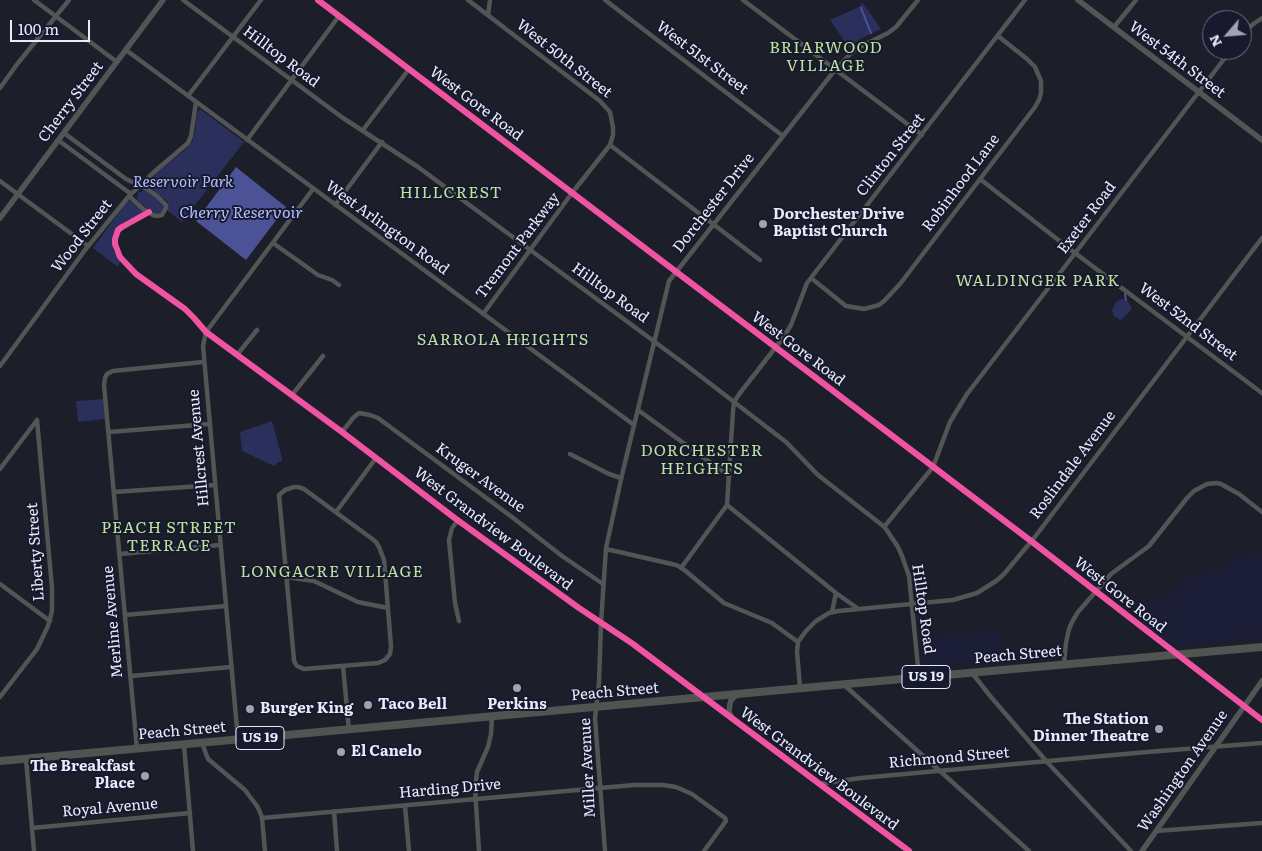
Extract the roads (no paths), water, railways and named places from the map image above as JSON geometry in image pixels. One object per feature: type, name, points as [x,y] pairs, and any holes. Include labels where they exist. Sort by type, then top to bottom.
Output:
[{"type":"main road","name":"Peach Street","points":[[0,761],[1064,664],[1262,648]]},
{"type":"street","points":[[34,0],[117,62]]},
{"type":"street","points":[[0,88],[18,62],[69,0]]},
{"type":"street","name":"Cherry Street","points":[[0,218],[163,0]]},
{"type":"street","name":"Hilltop Road","points":[[183,0],[344,118],[418,167],[654,341],[786,442],[818,475],[884,527],[898,548],[910,582],[919,677]]},
{"type":"street","points":[[188,96],[261,0]]},
{"type":"street","name":"West Gore Road","points":[[318,0],[1031,541],[1262,720]]},
{"type":"street","name":"West 50th Street","points":[[468,0],[606,106],[610,112],[614,127],[610,145]]},
{"type":"street","points":[[488,15],[490,0]]},
{"type":"street","name":"West 51st Street","points":[[605,0],[783,136]]},
{"type":"street","points":[[744,0],[922,135]]},
{"type":"street","name":"Dorchester Drive","points":[[601,623],[606,549],[621,478],[670,279],[835,70],[856,49],[896,27],[918,0]]},
{"type":"street","name":"Clinton Street","points":[[734,402],[783,338],[791,325],[804,290],[811,278],[1026,0]]},
{"type":"street","name":"West 54th Street","points":[[1078,0],[1262,140]]},
{"type":"street","points":[[1114,27],[1136,0]]},
{"type":"street","points":[[247,140],[340,16]]},
{"type":"street","name":"Robinhood Lane","points":[[811,278],[849,307],[864,309],[879,305],[890,297],[1039,100],[1041,93],[1040,81],[1035,67],[998,36]]},
{"type":"street","name":"West Arlington Road","points":[[126,50],[634,426]]},
{"type":"street","name":"Exeter Road","points":[[884,527],[933,467],[950,422],[967,394],[1224,60]]},
{"type":"street","points":[[363,130],[409,69]]},
{"type":"street","name":"Wood Street","points":[[0,366],[88,246],[130,195],[188,143],[191,136],[196,102]]},
{"type":"street","points":[[58,140],[130,195],[149,212],[157,216],[162,215],[166,205],[157,196],[126,179],[64,133]]},
{"type":"street","points":[[334,205],[382,142]]},
{"type":"street","points":[[610,145],[760,260]]},
{"type":"street","name":"Tremont Parkway","points":[[483,314],[572,193],[610,145]]},
{"type":"street","name":"West 52nd Street","points":[[980,179],[1075,253],[1262,393]]},
{"type":"street","points":[[0,181],[88,246]]},
{"type":"street","points":[[206,332],[313,189]]},
{"type":"street","name":"West Grandview Boulevard","points":[[149,212],[118,230],[115,239],[120,257],[136,274],[185,309],[206,332],[458,520],[626,640],[909,851]]},
{"type":"street","name":"Roslindale Avenue","points":[[798,642],[816,621],[832,612],[954,600],[977,593],[996,581],[1031,541],[1262,238]]},
{"type":"street","points":[[273,243],[318,275],[332,280],[338,285]]},
{"type":"street","points":[[237,355],[257,330]]},
{"type":"street","name":"Hillcrest Avenue","points":[[206,332],[203,346],[203,362],[238,740]]},
{"type":"street","points":[[292,395],[323,356]]},
{"type":"street","name":"Merline Avenue","points":[[137,749],[108,432],[105,378],[107,374],[113,371],[203,362]]},
{"type":"street","points":[[681,568],[707,535],[727,505],[734,402]]},
{"type":"street","points":[[638,410],[729,476]]},
{"type":"street","name":"Kruger Avenue","points":[[342,432],[359,413],[378,418],[562,556],[603,584]]},
{"type":"street","name":"Liberty Street","points":[[0,469],[37,420],[52,606],[47,630],[37,649],[0,698]]},
{"type":"street","points":[[108,432],[209,424]]},
{"type":"street","points":[[570,454],[621,478]]},
{"type":"street","points":[[336,512],[376,458]]},
{"type":"street","points":[[1064,664],[1066,643],[1072,622],[1079,611],[1115,570],[1149,546],[1194,491],[1211,483],[1226,486],[1262,512]]},
{"type":"street","points":[[114,492],[215,485]]},
{"type":"street","points":[[298,486],[336,512],[376,542],[384,560],[391,646],[390,654],[388,658],[378,663],[304,669],[298,666],[294,660],[279,495],[285,490],[298,486]]},
{"type":"street","points":[[727,505],[858,609]]},
{"type":"street","points":[[458,520],[452,528],[449,540],[455,603],[459,621]]},
{"type":"street","points":[[120,554],[220,545]]},
{"type":"street","points":[[606,549],[676,565],[724,603],[772,623],[798,642],[800,688]]},
{"type":"street","points":[[287,577],[314,581],[358,602],[388,608]]},
{"type":"street","points":[[0,584],[50,621]]},
{"type":"street","points":[[832,612],[836,593]]},
{"type":"street","points":[[125,615],[226,606]]},
{"type":"street","name":"Miller Avenue","points":[[601,623],[599,684],[595,718],[605,851]]},
{"type":"street","points":[[343,666],[350,730]]},
{"type":"street","points":[[131,676],[231,667]]},
{"type":"street","points":[[972,673],[1047,762],[1131,851]]},
{"type":"street","name":"Washington Avenue","points":[[1142,851],[1262,681]]},
{"type":"street","points":[[843,684],[1029,851]]},
{"type":"street","points":[[733,720],[729,708],[731,700],[738,694]]},
{"type":"street","points":[[479,851],[475,800],[476,779],[490,739],[492,717]]},
{"type":"street","points":[[202,743],[208,759],[245,790],[257,806],[262,818],[265,851]]},
{"type":"street","name":"Richmond Street","points":[[818,784],[867,778],[1262,744]]},
{"type":"street","points":[[184,745],[193,851]]},
{"type":"street","points":[[26,759],[34,851]]},
{"type":"street","name":"Harding Drive","points":[[262,818],[648,784],[663,785],[676,787],[692,794],[725,818],[726,821],[704,851]]},
{"type":"street","points":[[405,806],[408,851]]},
{"type":"street","points":[[334,812],[337,851]]},
{"type":"street","name":"Royal Avenue","points":[[32,828],[190,813]]},
{"type":"street","points":[[1156,831],[1262,823]]},
{"type":"water","name":"Cherry Reservoir","points":[[236,167],[286,207],[246,260],[196,221]]},
{"type":"waterway","points":[[861,8],[871,33]]},
{"type":"waterway","points":[[1125,294],[1126,300]]},
{"type":"place","name":"Dorchester Drive Baptist Church","points":[[763,224]]},
{"type":"place","name":"Perkins","points":[[517,688]]},
{"type":"place","name":"Taco Bell","points":[[368,705]]},
{"type":"place","name":"Burger King","points":[[250,709]]},
{"type":"place","name":"The Station Dinner Theatre","points":[[1159,729]]},
{"type":"place","name":"El Canelo","points":[[341,752]]},
{"type":"place","name":"The Breakfast Place","points":[[145,776]]},
{"type":"district","name":"BRIARWOOD VILLAGE","points":[[826,57]]},
{"type":"district","name":"HILLCREST","points":[[451,193]]},
{"type":"district","name":"WALDINGER PARK","points":[[1038,281]]},
{"type":"district","name":"SARROLA HEIGHTS","points":[[503,340]]},
{"type":"district","name":"DORCHESTER HEIGHTS","points":[[702,460]]},
{"type":"district","name":"PEACH STREET TERRACE","points":[[169,537]]},
{"type":"district","name":"LONGACRE VILLAGE","points":[[332,572]]},
{"type":"park label","name":"Reservoir Park","points":[[183,183]]}]
